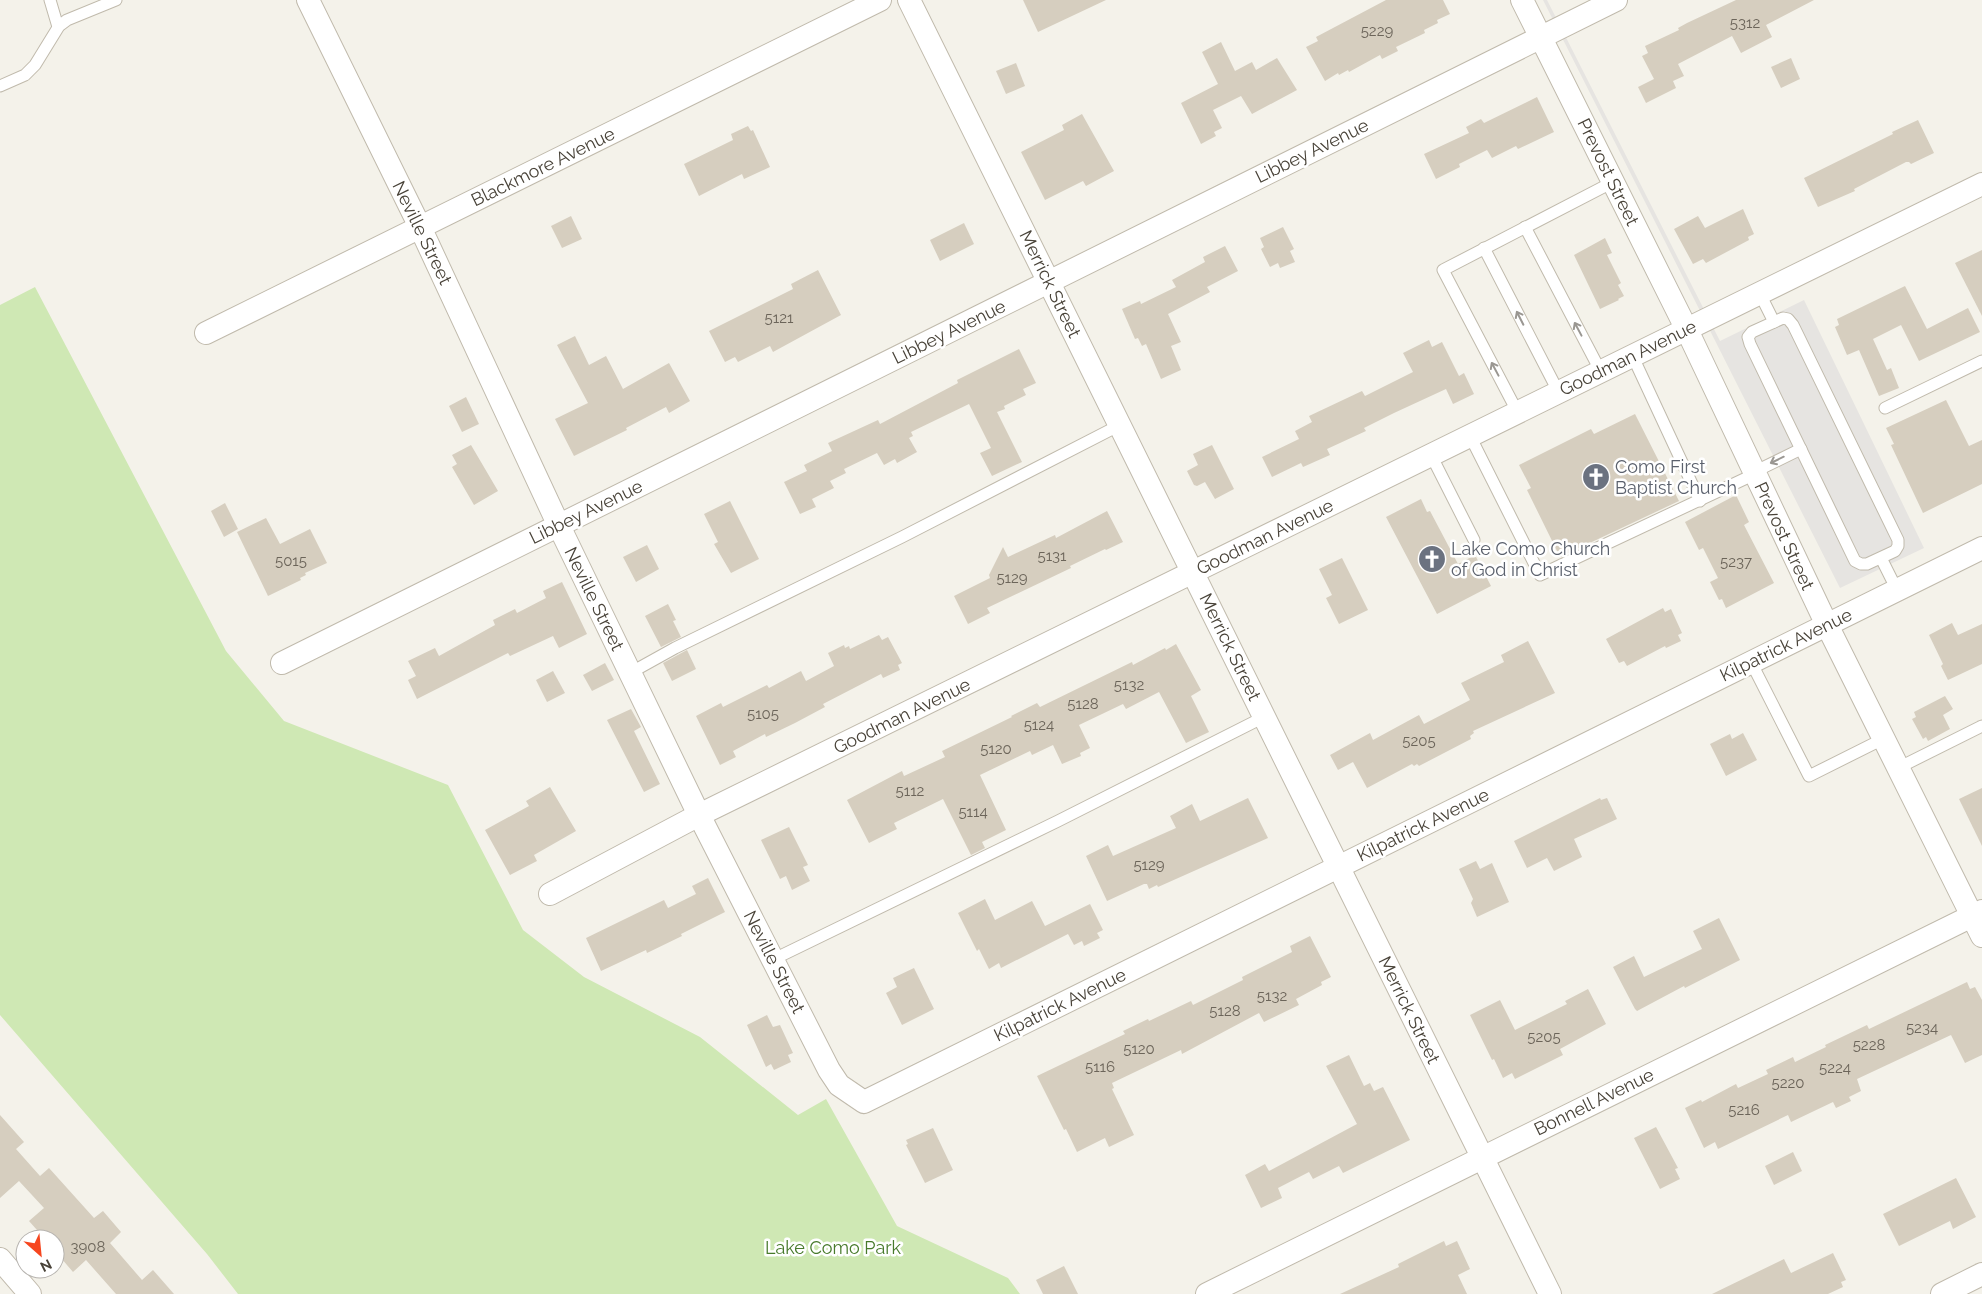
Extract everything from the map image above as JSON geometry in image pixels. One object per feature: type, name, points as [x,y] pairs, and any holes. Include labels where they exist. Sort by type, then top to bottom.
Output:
[{"type":"street","name":"Neville Street","points":[[308,0],[420,227],[559,526],[699,815],[772,960],[839,1086],[864,1102]]},
{"type":"street","name":"Blackmore Avenue","points":[[206,334],[880,0]]},
{"type":"street","name":"Merrick Street","points":[[909,0],[1550,1294]]},
{"type":"street","name":"Prevost Street","points":[[1522,0],[1686,330],[1883,739],[1977,913],[1982,936]]},
{"type":"street","name":"Libbey Avenue","points":[[282,663],[1616,0]]},
{"type":"street","name":"Goodman Avenue","points":[[550,894],[699,815],[1982,184]]},
{"type":"street","name":"Kilpatrick Avenue","points":[[864,1102],[1982,548]]},
{"type":"street","name":"Bonnell Avenue","points":[[1207,1294],[1977,913]]},
{"type":"street","points":[[0,1259],[30,1294]]},
{"type":"street","points":[[1942,1294],[1982,1274]]},
{"type":"lane","points":[[50,0],[58,28]]},
{"type":"lane","points":[[0,86],[25,75],[35,65],[58,28],[67,20],[116,0]]},
{"type":"lane","points":[[1518,413],[1443,270],[1613,182]]},
{"type":"lane","points":[[1525,227],[1601,372]]},
{"type":"lane","points":[[1484,248],[1559,393]]},
{"type":"lane","points":[[1760,294],[1774,322]]},
{"type":"lane","points":[[1783,318],[1788,319],[1792,325],[1898,540],[1898,546],[1895,551],[1867,564],[1855,561],[1750,344],[1748,337],[1752,332],[1774,322],[1783,318]]},
{"type":"lane","points":[[1633,357],[1700,501]]},
{"type":"lane","points":[[1885,408],[1982,361]]},
{"type":"lane","points":[[630,672],[902,537],[1120,425]]},
{"type":"lane","points":[[1470,436],[1540,576],[1700,501],[1801,449]]},
{"type":"lane","points":[[1431,455],[1474,540]]},
{"type":"lane","points":[[1881,558],[1897,590]]},
{"type":"lane","points":[[1751,662],[1809,776],[1883,739]]},
{"type":"lane","points":[[772,960],[1058,821],[1264,717]]},
{"type":"lane","points":[[1898,768],[1982,726]]},
{"type":"green space","name":"Lake Como Park","points":[[35,287],[226,651],[284,721],[448,785],[523,930],[584,977],[700,1037],[798,1115],[826,1099],[897,1226],[1008,1278],[1020,1294],[238,1294],[207,1254],[0,1015],[0,305]]},
{"type":"shaded area","points":[[1543,0],[1547,0],[1720,341],[1804,300],[1924,548],[1840,588]]},
{"type":"building","points":[[1023,0],[1106,0],[1038,32]]},
{"type":"building","points":[[1386,0],[1443,0],[1450,14],[1437,20],[1438,23],[1424,30],[1425,33],[1396,47],[1398,51],[1382,59],[1380,55],[1349,72],[1348,70],[1339,75],[1338,73],[1325,81],[1306,47],[1318,41],[1316,37]]},
{"type":"building","points":[[1736,0],[1814,0],[1766,25],[1772,37],[1741,53],[1732,36],[1678,64],[1684,76],[1673,81],[1676,88],[1646,103],[1638,87],[1654,79],[1642,56],[1648,53],[1645,46],[1679,30],[1678,28],[1687,23]]},
{"type":"building","points":[[1221,42],[1235,71],[1252,62],[1256,70],[1277,58],[1297,90],[1252,114],[1241,96],[1213,110],[1222,128],[1214,132],[1216,136],[1201,144],[1181,103],[1218,84],[1202,52]]},
{"type":"building","points":[[1791,58],[1800,79],[1781,88],[1771,67]]},
{"type":"building","points":[[1016,63],[1025,86],[1006,94],[996,71]]},
{"type":"building","points":[[1537,97],[1554,132],[1518,149],[1516,146],[1492,158],[1487,150],[1459,164],[1460,167],[1436,179],[1424,154],[1469,133],[1466,127],[1481,119],[1484,123]]},
{"type":"building","points":[[1082,114],[1114,171],[1086,186],[1083,181],[1045,200],[1021,152],[1064,130],[1062,125]]},
{"type":"building","points":[[1918,120],[1934,153],[1911,164],[1906,162],[1854,189],[1855,191],[1818,207],[1804,178]]},
{"type":"building","points":[[748,126],[751,131],[753,130],[770,167],[744,179],[742,174],[699,196],[684,164],[733,140],[731,134]]},
{"type":"building","points":[[1743,209],[1754,234],[1748,237],[1749,240],[1706,263],[1703,259],[1693,264],[1674,229],[1698,216],[1705,228]]},
{"type":"building","points":[[571,216],[582,239],[562,248],[551,226]]},
{"type":"building","points":[[964,223],[974,244],[940,261],[930,240]]},
{"type":"building","points":[[1283,227],[1294,249],[1290,251],[1295,262],[1280,268],[1278,263],[1270,267],[1261,249],[1264,247],[1260,238]]},
{"type":"building","points":[[1605,238],[1612,253],[1607,255],[1621,283],[1618,285],[1624,296],[1600,309],[1574,255]]},
{"type":"building","points":[[1225,246],[1238,271],[1207,287],[1210,292],[1168,314],[1181,342],[1171,346],[1181,370],[1161,379],[1146,344],[1142,346],[1138,338],[1135,339],[1122,309],[1140,301],[1141,304],[1176,287],[1172,280],[1205,262],[1203,257]]},
{"type":"building","points":[[1982,250],[1982,316],[1955,263]]},
{"type":"building","points":[[818,270],[841,315],[773,352],[770,346],[738,362],[735,357],[725,362],[709,331],[793,289],[791,284]]},
{"type":"building","points":[[1905,286],[1927,329],[1968,308],[1980,332],[1919,361],[1901,325],[1873,339],[1887,370],[1891,368],[1899,388],[1879,396],[1859,350],[1847,355],[1835,327],[1839,325],[1837,319]]},
{"type":"building","points":[[575,336],[589,365],[606,356],[623,389],[669,363],[690,401],[669,413],[666,407],[626,428],[627,430],[574,456],[555,419],[588,403],[557,345]]},
{"type":"building","points":[[1429,340],[1432,347],[1442,342],[1459,376],[1464,373],[1474,394],[1453,404],[1446,389],[1364,428],[1366,431],[1327,449],[1330,455],[1303,467],[1301,463],[1272,477],[1262,457],[1299,439],[1295,431],[1312,422],[1309,416],[1362,391],[1365,396],[1413,372],[1403,353]]},
{"type":"building","points":[[1019,349],[1036,383],[1023,389],[1026,395],[1004,406],[1005,409],[997,412],[1022,462],[992,476],[980,453],[991,448],[969,404],[911,432],[913,436],[909,438],[917,452],[897,463],[895,459],[884,465],[877,453],[844,469],[846,473],[830,481],[834,488],[812,499],[816,507],[800,514],[784,482],[807,471],[804,465],[832,451],[828,443],[878,420],[880,424],[958,383],[957,380]]},
{"type":"building","points":[[466,397],[479,424],[462,432],[449,406]]},
{"type":"building","points":[[1946,400],[1969,446],[1982,440],[1982,484],[1923,513],[1891,445],[1894,444],[1886,428]]},
{"type":"building","name":"Como First Baptist Church","points":[[1635,414],[1679,501],[1560,557],[1527,490],[1531,488],[1519,465],[1591,429],[1594,434]]},
{"type":"building","points":[[471,445],[498,491],[474,505],[452,467],[457,464],[452,455]]},
{"type":"building","points":[[1212,445],[1234,489],[1215,499],[1205,482],[1197,486],[1194,485],[1187,471],[1198,465],[1193,454]]},
{"type":"building","points":[[1736,495],[1749,522],[1744,525],[1774,583],[1726,608],[1722,599],[1719,600],[1710,582],[1718,578],[1703,548],[1699,550],[1685,522]]},
{"type":"building","name":"Lake Como Church of God in Christ","points":[[1421,499],[1427,512],[1430,511],[1458,564],[1475,555],[1491,586],[1437,614],[1386,517]]},
{"type":"building","points":[[730,501],[759,559],[731,573],[714,544],[718,542],[704,514]]},
{"type":"building","points":[[225,503],[238,529],[224,537],[211,511]]},
{"type":"building","points":[[1107,511],[1123,542],[1105,549],[1070,566],[1071,568],[987,608],[990,613],[968,624],[954,596],[990,578],[989,575],[1003,547],[1008,557],[1055,535],[1056,538]]},
{"type":"building","points":[[266,518],[280,544],[310,529],[327,563],[305,573],[306,575],[300,578],[301,580],[268,596],[237,532]]},
{"type":"building","points":[[647,545],[659,569],[636,582],[623,557]]},
{"type":"building","points":[[1342,558],[1368,610],[1339,624],[1326,598],[1332,595],[1319,569]]},
{"type":"building","points":[[562,582],[587,634],[559,648],[553,636],[510,656],[508,653],[417,699],[408,680],[416,676],[408,661],[435,648],[439,656],[495,625],[493,620],[515,609],[517,613],[546,598],[543,591]]},
{"type":"building","points":[[668,604],[676,620],[673,621],[681,637],[661,647],[645,616]]},
{"type":"building","points":[[1663,608],[1665,612],[1671,609],[1682,633],[1678,635],[1681,641],[1666,648],[1665,646],[1627,666],[1624,661],[1619,663],[1606,639]]},
{"type":"building","points":[[1952,623],[1958,635],[1982,624],[1982,664],[1948,680],[1941,666],[1943,664],[1929,635]]},
{"type":"building","points":[[879,635],[882,640],[888,637],[902,663],[898,665],[900,670],[883,678],[881,674],[823,704],[825,707],[795,723],[766,737],[765,734],[733,751],[736,757],[720,765],[696,716],[721,703],[723,707],[767,685],[769,688],[801,671],[806,681],[834,666],[828,653],[844,645],[845,648],[849,646],[850,649]]},
{"type":"building","points":[[1528,641],[1555,693],[1473,731],[1474,733],[1470,736],[1471,739],[1419,766],[1412,764],[1367,788],[1353,762],[1338,770],[1330,755],[1370,733],[1373,740],[1419,715],[1424,724],[1470,700],[1461,683],[1504,662],[1501,655]]},
{"type":"building","points":[[1176,644],[1201,690],[1191,696],[1209,732],[1186,743],[1159,692],[1126,709],[1123,704],[1079,725],[1090,748],[1080,753],[1081,756],[1062,764],[1053,745],[1032,755],[1030,751],[980,775],[1006,830],[982,842],[985,848],[971,855],[943,799],[894,823],[897,829],[869,843],[847,800],[902,771],[904,776],[945,757],[942,751],[1037,703],[1040,707],[1132,662],[1133,665]]},
{"type":"building","points":[[687,650],[696,669],[672,681],[663,663]]},
{"type":"building","points":[[605,663],[614,680],[592,691],[583,675]]},
{"type":"building","points":[[553,671],[565,693],[547,702],[536,680]]},
{"type":"building","points":[[1945,696],[1953,709],[1943,715],[1950,729],[1928,741],[1926,737],[1923,739],[1912,719],[1916,717],[1914,712]]},
{"type":"building","points":[[631,709],[641,727],[634,731],[660,784],[644,792],[607,720]]},
{"type":"building","points":[[1743,733],[1757,760],[1726,776],[1710,744],[1730,734],[1732,739]]},
{"type":"building","points":[[550,787],[576,831],[534,855],[537,861],[510,875],[485,830],[529,806],[526,801]]},
{"type":"building","points":[[1982,788],[1982,846],[1959,799]]},
{"type":"building","points":[[1248,798],[1268,838],[1158,887],[1157,885],[1149,889],[1147,884],[1144,884],[1107,901],[1086,856],[1108,845],[1113,856],[1176,828],[1170,816],[1192,804],[1200,821]]},
{"type":"building","points":[[1600,798],[1601,800],[1607,798],[1617,819],[1574,839],[1582,857],[1554,871],[1547,858],[1527,868],[1514,841]]},
{"type":"building","points":[[789,827],[808,865],[803,867],[810,881],[792,890],[786,876],[780,879],[761,840]]},
{"type":"building","points":[[1476,861],[1480,869],[1492,863],[1509,902],[1477,917],[1471,903],[1473,899],[1459,869]]},
{"type":"building","points":[[708,878],[725,912],[647,953],[646,950],[601,971],[586,938],[664,900],[668,908],[696,894],[692,886]]},
{"type":"building","points":[[985,899],[995,920],[1032,901],[1045,926],[1090,904],[1103,930],[1097,933],[1100,938],[1084,946],[1082,941],[1074,945],[1068,934],[1001,968],[999,963],[989,969],[979,949],[977,951],[958,913]]},
{"type":"building","points":[[1719,918],[1740,960],[1685,988],[1684,986],[1637,1011],[1613,967],[1634,956],[1644,977],[1702,949],[1693,931]]},
{"type":"building","points":[[1310,936],[1331,977],[1321,982],[1322,985],[1296,999],[1299,1005],[1264,1022],[1259,1013],[1182,1054],[1181,1050],[1112,1083],[1114,1088],[1112,1089],[1134,1135],[1109,1147],[1105,1138],[1077,1152],[1037,1076],[1125,1034],[1123,1031],[1148,1019],[1149,1021],[1191,1001],[1193,1005],[1243,980],[1242,977],[1292,952],[1290,946]]},
{"type":"building","points":[[914,968],[934,1009],[902,1025],[886,993],[897,987],[893,978]]},
{"type":"building","points":[[1967,982],[1970,989],[1975,987],[1982,1000],[1982,1055],[1965,1063],[1951,1035],[1857,1079],[1861,1091],[1849,1097],[1851,1101],[1836,1108],[1833,1102],[1791,1122],[1788,1115],[1718,1149],[1715,1142],[1704,1148],[1685,1108],[1701,1100],[1702,1102],[1736,1084],[1738,1088],[1768,1074],[1766,1070],[1793,1057],[1795,1062],[1867,1025],[1869,1029]]},
{"type":"building","points":[[1588,989],[1606,1024],[1560,1049],[1563,1055],[1515,1079],[1512,1073],[1503,1078],[1470,1015],[1500,1000],[1515,1030],[1567,1004],[1565,1001]]},
{"type":"building","points":[[767,1015],[773,1027],[780,1025],[793,1053],[788,1055],[791,1062],[774,1070],[771,1064],[766,1067],[747,1025]]},
{"type":"building","points":[[1349,1055],[1364,1086],[1370,1083],[1374,1091],[1383,1087],[1410,1140],[1343,1173],[1339,1166],[1313,1179],[1309,1172],[1278,1188],[1282,1198],[1261,1208],[1245,1175],[1265,1164],[1269,1171],[1357,1124],[1326,1066]]},
{"type":"building","points":[[0,1115],[24,1142],[16,1149],[40,1176],[49,1168],[94,1218],[103,1211],[121,1232],[110,1243],[142,1280],[153,1270],[174,1294],[116,1294],[86,1260],[73,1272],[65,1263],[65,1229],[36,1229],[29,1221],[44,1208],[19,1181],[0,1198]]},
{"type":"building","points":[[1656,1127],[1678,1168],[1675,1169],[1680,1179],[1660,1189],[1634,1138]]},
{"type":"building","points":[[933,1128],[953,1170],[925,1183],[906,1145],[908,1144],[906,1140]]},
{"type":"building","points":[[1793,1152],[1802,1171],[1774,1185],[1765,1166]]},
{"type":"building","points":[[1956,1178],[1976,1217],[1953,1229],[1950,1221],[1899,1246],[1883,1214]]},
{"type":"building","points":[[1444,1241],[1446,1246],[1457,1241],[1470,1269],[1458,1275],[1467,1294],[1340,1294],[1399,1267],[1398,1264]]},
{"type":"building","points":[[1833,1253],[1846,1280],[1841,1282],[1843,1287],[1828,1294],[1712,1294],[1784,1259],[1791,1273]]},
{"type":"building","points":[[1064,1266],[1078,1294],[1043,1294],[1036,1280]]},
{"type":"place","name":"Como First Baptist Church","points":[[1596,477]]},
{"type":"place","name":"Lake Como Church of God in Christ","points":[[1432,559]]}]
